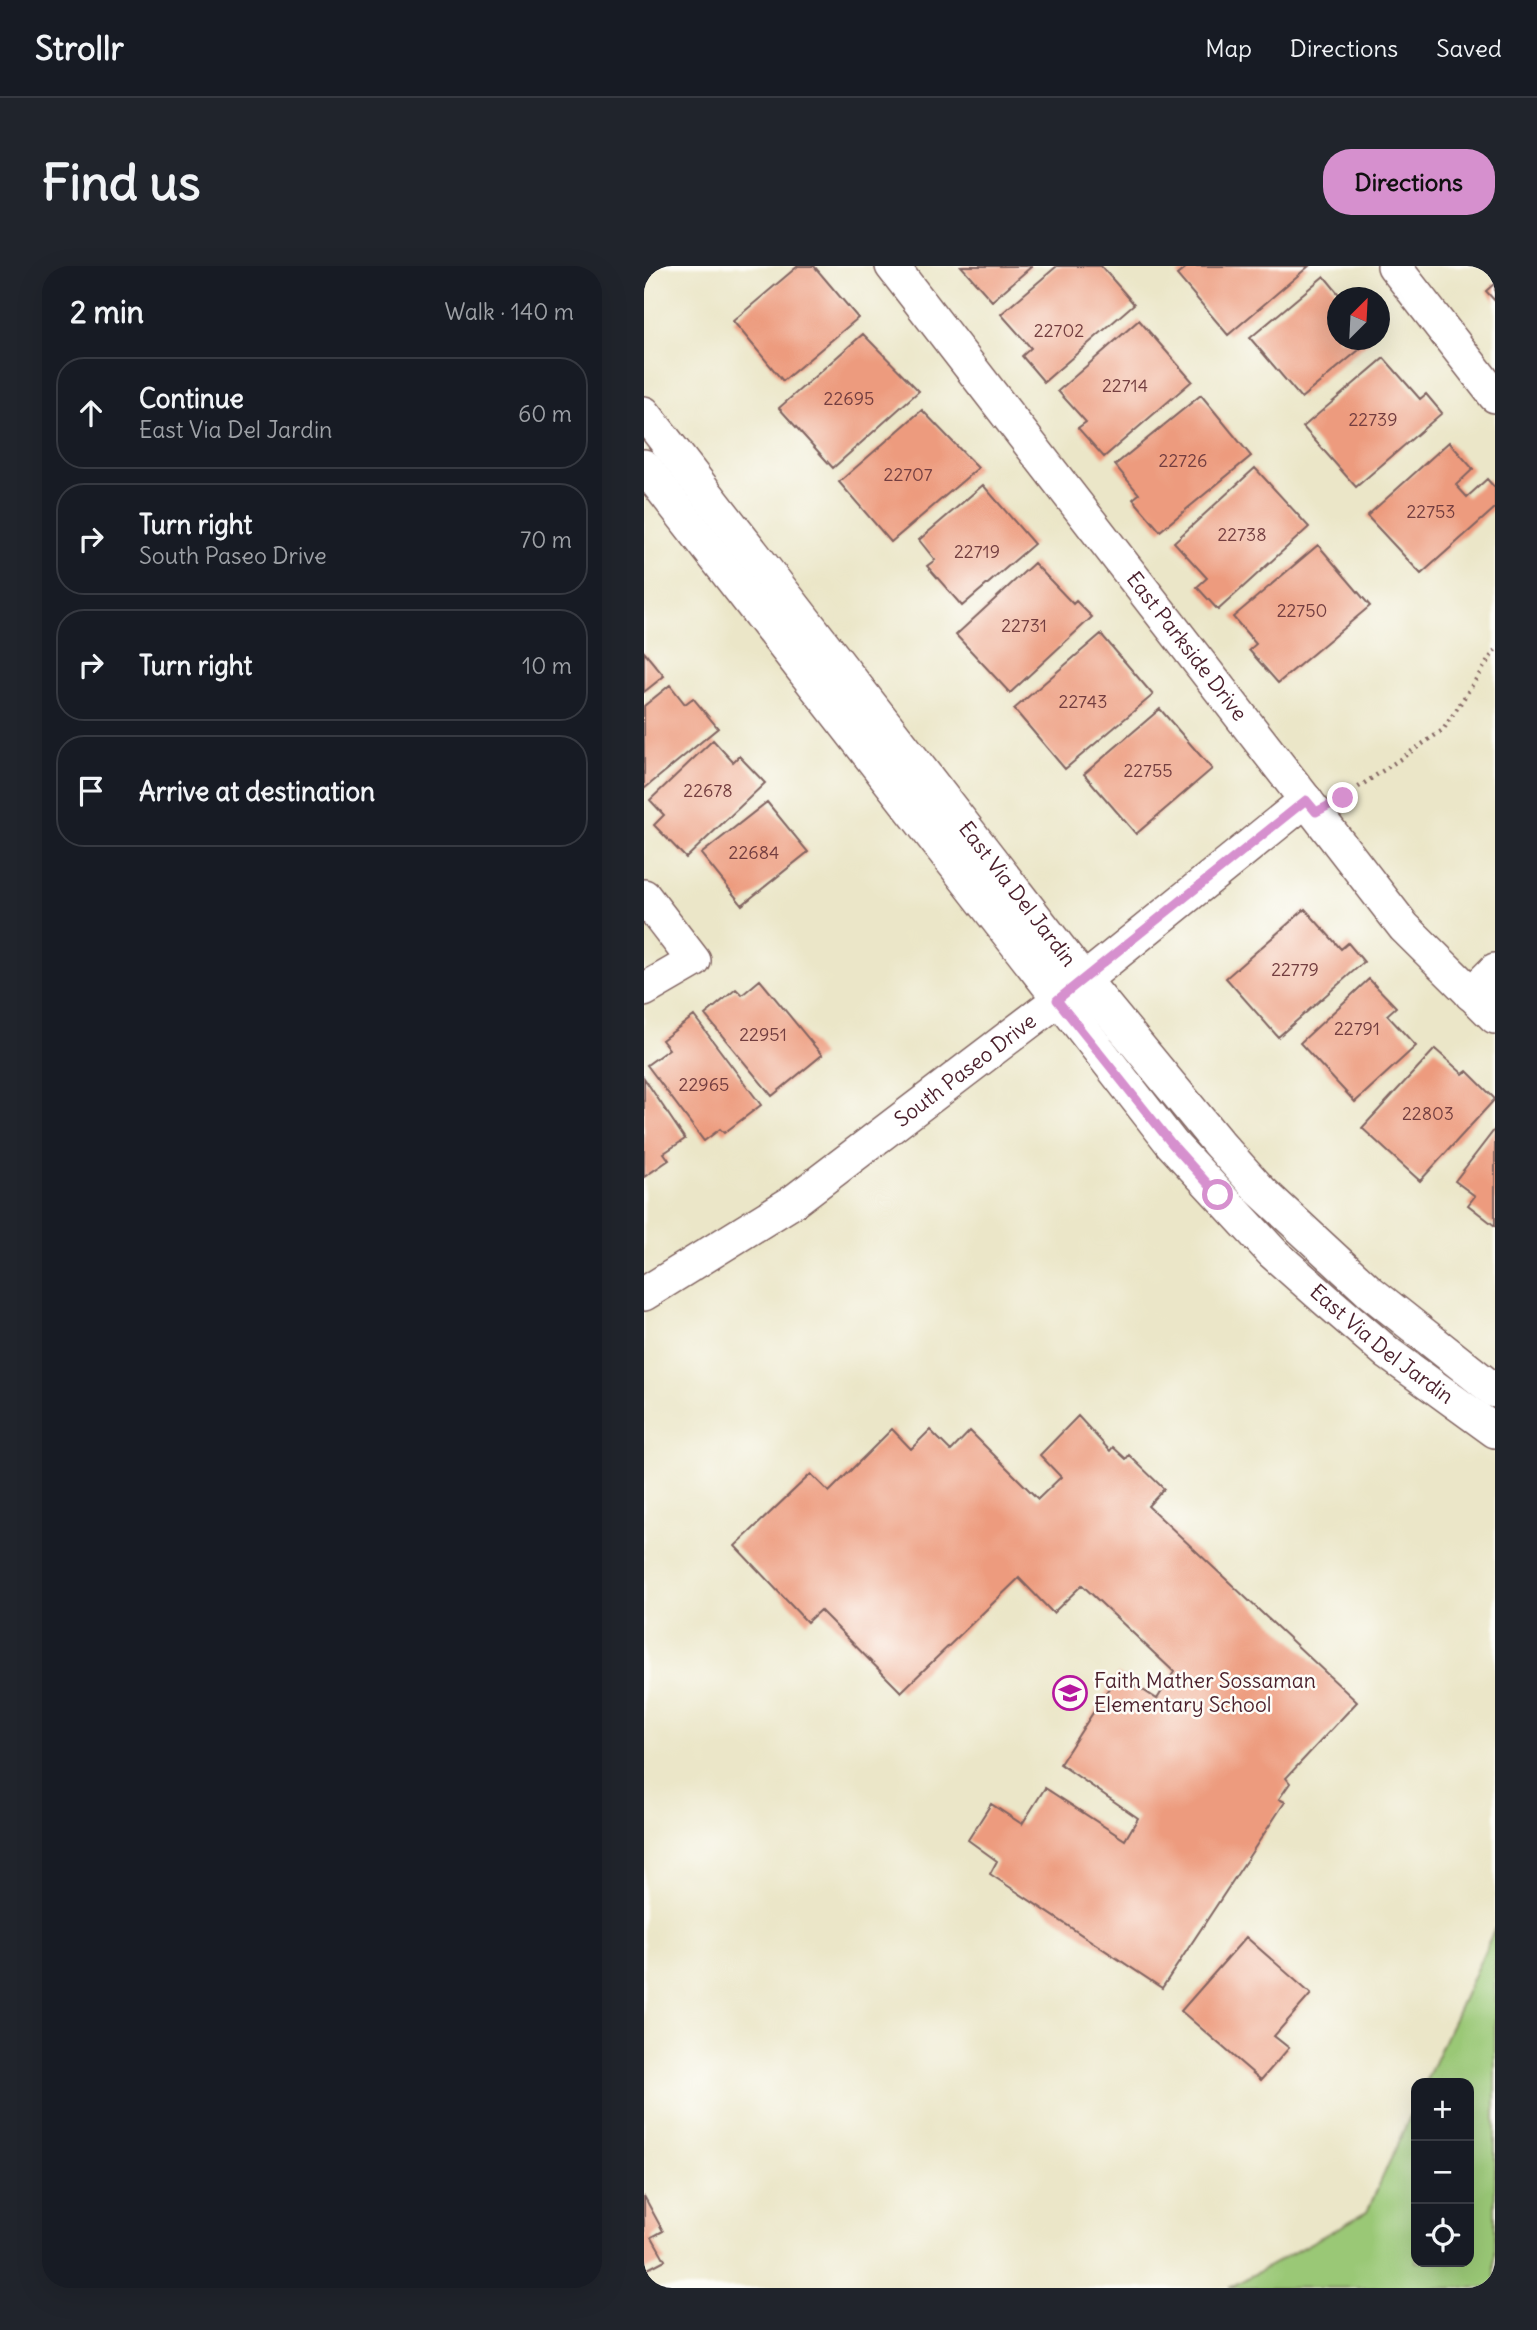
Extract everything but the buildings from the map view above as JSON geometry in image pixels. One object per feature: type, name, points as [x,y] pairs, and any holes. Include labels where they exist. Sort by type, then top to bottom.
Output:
[{"type":"street","name":"East Parkside Drive","points":[[892,266],[1404,927],[1495,1017]]},
{"type":"street","points":[[1394,266],[1495,396]]},
{"type":"street","name":"East Via Del Jardin","points":[[644,414],[1084,980],[1261,1191],[1368,1291],[1495,1391]]},
{"type":"street","name":"East Via Del Jardin","points":[[644,466],[1057,1000],[1172,1144],[1273,1253],[1389,1353],[1495,1431]]},
{"type":"street","name":"South Paseo Drive","points":[[644,1294],[794,1201],[1311,806]]},
{"type":"street","points":[[644,896],[694,961],[644,990]]},
{"type":"street","points":[[1471,993],[1495,970]]},
{"type":"path","points":[[1311,806],[1354,791],[1443,730],[1495,650]]},
{"type":"green space","points":[[1495,1928],[1495,2288],[1229,2288],[1367,2212],[1411,2114],[1411,2267],[1474,2267],[1474,2078],[1427,2078]]},
{"type":"place","name":"Faith Mather Sossaman Elementary School","points":[[1070,1693]]},
{"type":"route","points":[[1218,1195],[1172,1144],[1057,1000],[1306,800],[1316,812],[1343,798]]}]
